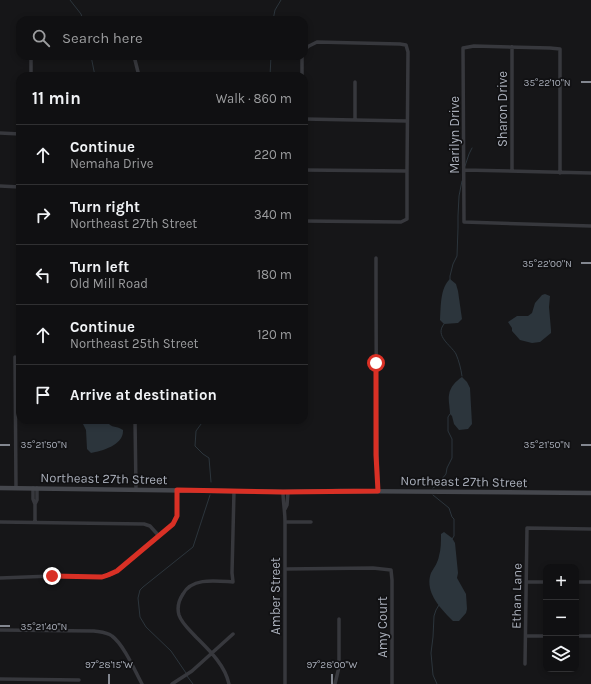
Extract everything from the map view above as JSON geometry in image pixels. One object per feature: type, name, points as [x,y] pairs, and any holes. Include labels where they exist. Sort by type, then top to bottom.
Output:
[{"type":"street","points":[[308,47],[317,42],[406,45],[408,52],[407,219],[401,222],[308,220]]},
{"type":"street","name":"Marilyn Drive","points":[[512,47],[474,46],[464,48],[464,222],[591,226]]},
{"type":"street","points":[[512,47],[550,48],[560,50],[560,173]]},
{"type":"street","name":"Sharon Drive","points":[[512,47],[512,171]]},
{"type":"street","points":[[31,60],[31,72]]},
{"type":"street","points":[[135,60],[138,72]]},
{"type":"street","points":[[302,60],[302,72]]},
{"type":"street","points":[[355,82],[355,120]]},
{"type":"street","points":[[308,119],[408,121]]},
{"type":"street","points":[[0,134],[16,134]]},
{"type":"street","points":[[308,170],[407,171]]},
{"type":"street","points":[[464,170],[591,173]]},
{"type":"street","points":[[0,186],[16,187]]},
{"type":"street","points":[[376,258],[376,455],[378,491]]},
{"type":"street","points":[[15,357],[16,488]]},
{"type":"street","points":[[135,424],[136,490]]},
{"type":"street","name":"Northeast 27th Street","points":[[0,488],[285,492],[378,491],[591,493]]},
{"type":"street","points":[[35,488],[33,499],[35,504],[35,522]]},
{"type":"street","points":[[0,578],[52,576],[102,577],[112,574],[120,569],[173,524],[176,520],[177,490]]},
{"type":"street","points":[[229,684],[224,670],[184,624],[179,614],[179,605],[182,595],[193,584],[207,581],[233,582],[234,491]]},
{"type":"street","name":"Amber Street","points":[[285,492],[283,505],[285,509],[285,684]]},
{"type":"street","points":[[0,522],[144,524],[153,528],[159,536]]},
{"type":"street","points":[[285,522],[311,522]]},
{"type":"street","name":"Ethan Lane","points":[[525,664],[527,528],[591,529]]},
{"type":"street","name":"Amy Court","points":[[285,569],[373,568],[391,570],[392,684]]},
{"type":"street","points":[[526,582],[543,582]]},
{"type":"street","points":[[579,582],[591,582]]},
{"type":"street","points":[[336,684],[339,667],[339,619]]},
{"type":"street","points":[[0,630],[88,631],[105,633],[112,636],[119,643],[142,684]]},
{"type":"street","points":[[172,684],[192,671],[233,634]]},
{"type":"street","points":[[526,636],[543,636]]},
{"type":"street","points":[[579,636],[591,636]]},
{"type":"street","points":[[0,679],[79,680]]},
{"type":"shaded area","points":[[450,279],[456,284],[462,319],[458,323],[444,324],[440,320],[442,298],[444,287]]},
{"type":"shaded area","points":[[545,294],[550,296],[549,307],[551,333],[540,342],[532,343],[520,340],[512,331],[512,328],[508,322],[517,316],[528,316],[532,313],[535,303],[542,295]]},
{"type":"shaded area","points":[[462,377],[470,388],[472,424],[468,429],[459,430],[454,424],[450,414],[449,397],[452,387]]},
{"type":"shaded area","points":[[83,424],[109,424],[123,430],[120,440],[112,446],[101,451],[91,453],[87,449],[86,430]]},
{"type":"shaded area","points":[[444,532],[452,538],[455,543],[458,573],[457,578],[466,594],[466,613],[459,621],[453,621],[439,606],[430,587],[429,580],[437,563],[440,553],[441,534]]},
{"type":"waterway","points":[[70,0],[82,16]]},
{"type":"waterway","points":[[274,16],[275,10],[281,0]]},
{"type":"waterway","points":[[92,60],[94,72]]},
{"type":"waterway","points":[[270,72],[271,60]]},
{"type":"waterway","points":[[465,166],[472,148]]},
{"type":"waterway","points":[[450,280],[453,264],[457,256],[459,196],[462,181]]},
{"type":"waterway","points":[[444,324],[441,328],[442,336],[456,354],[462,376]]},
{"type":"waterway","points":[[433,488],[446,474],[452,458],[452,439],[448,431],[448,417],[450,414]]},
{"type":"waterway","points":[[201,424],[196,431],[195,446],[209,458],[211,482]]},
{"type":"waterway","points":[[186,673],[171,651],[146,627],[140,617],[138,598],[140,590],[143,587],[193,547],[210,495]]},
{"type":"waterway","points":[[433,495],[449,508],[454,519],[454,536],[452,539]]},
{"type":"waterway","points":[[437,684],[433,675],[431,653],[434,616],[439,605]]},
{"type":"waterway","points":[[187,676],[193,684]]},
{"type":"route","points":[[52,576],[102,577],[117,571],[146,548],[176,520],[177,490],[283,492],[340,490],[378,491],[376,455],[376,363]]}]
